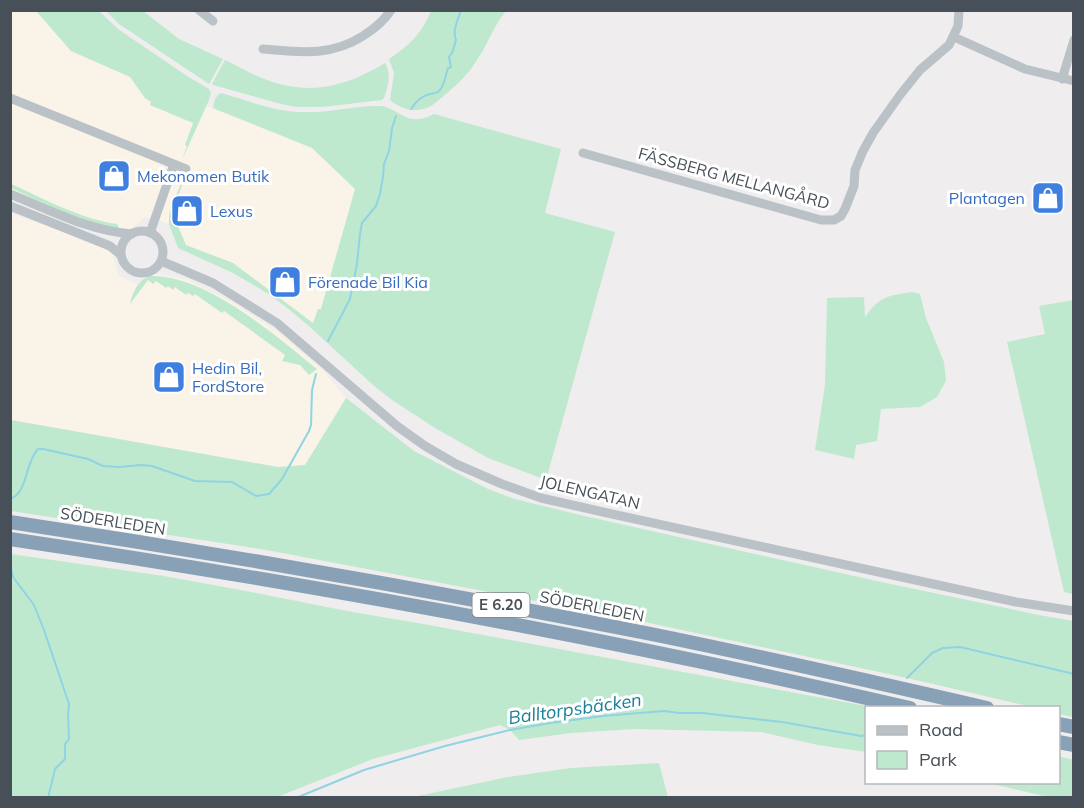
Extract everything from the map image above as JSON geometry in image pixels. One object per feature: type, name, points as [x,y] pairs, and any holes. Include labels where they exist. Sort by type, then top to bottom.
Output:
[{"type":"highway","name":"SÖDERLEDEN","points":[[10,522],[278,565],[496,604],[658,636],[978,706]]},
{"type":"highway","name":"SÖDERLEDEN","points":[[10,539],[275,581],[592,639],[901,706]]},
{"type":"street","points":[[199,10],[213,21]]},
{"type":"street","points":[[262,49],[315,52],[344,47],[369,33],[383,21],[391,10]]},
{"type":"street","points":[[959,10],[958,26],[954,37],[1025,69],[1074,81]]},
{"type":"street","name":"FÄSSBERG MELLANGÅRD","points":[[583,153],[821,220],[834,220],[841,216],[845,209],[854,186],[855,170],[873,133],[920,70],[949,45],[954,37]]},
{"type":"street","points":[[1062,79],[1074,40]]},
{"type":"street","points":[[10,98],[186,169]]},
{"type":"street","points":[[150,233],[174,164]]},
{"type":"street","points":[[10,194],[90,226],[114,233],[132,234],[141,231],[150,233],[161,245],[163,253],[161,261],[150,271],[138,273],[125,265],[121,255],[110,246],[10,206]]},
{"type":"street","points":[[121,255],[123,243],[132,234]]},
{"type":"street","name":"JOLENGATAN","points":[[161,261],[213,283],[244,301],[277,323],[410,436],[456,464],[502,484],[541,498],[603,512],[1006,599],[1074,611]]},
{"type":"shaded area","points":[[36,10],[71,51],[131,77],[145,98],[151,102],[150,105],[194,123],[185,144],[187,146],[183,158],[206,106],[312,148],[356,189],[321,310],[318,309],[313,323],[233,263],[186,245],[172,212],[184,176],[169,214],[169,224],[145,217],[129,231],[72,217],[11,189],[11,11]]},
{"type":"shaded area","points":[[10,213],[98,244],[113,254],[118,275],[137,285],[145,276],[158,274],[185,279],[230,301],[275,330],[322,369],[346,398],[305,465],[278,467],[11,420]]},
{"type":"green space","points":[[36,11],[99,11],[118,29],[209,89],[211,93],[209,100],[182,160],[193,123],[150,105],[151,102],[145,98],[130,77],[71,51]]},
{"type":"green space","points":[[106,11],[143,11],[179,39],[223,59],[209,84],[119,24]]},
{"type":"green space","points":[[431,11],[506,11],[481,54],[458,84],[429,107],[417,110],[406,109],[390,100],[394,73],[389,59],[414,38]]},
{"type":"green space","points":[[225,60],[262,78],[295,87],[326,87],[341,83],[385,63],[389,80],[382,100],[323,107],[296,107],[213,85]]},
{"type":"green space","points":[[222,93],[262,106],[294,112],[383,106],[412,119],[425,118],[434,114],[561,149],[545,213],[615,232],[546,480],[488,458],[435,428],[373,385],[310,327],[267,293],[233,273],[178,248],[169,224],[169,214],[186,175],[172,212],[186,245],[233,263],[313,323],[318,309],[321,309],[355,189],[312,148],[213,108],[215,99]]},
{"type":"green space","points":[[11,184],[76,213],[117,224],[119,228],[90,222],[63,212],[11,188]]},
{"type":"green space","points":[[150,276],[171,278],[216,296],[260,324],[317,369],[309,375],[300,365],[282,361],[285,355],[224,311],[222,313],[195,294],[186,295],[175,287],[173,290],[156,281],[153,284],[148,280],[130,304],[139,284]]},
{"type":"green space","points":[[912,292],[920,294],[926,318],[944,362],[946,381],[937,397],[920,407],[881,409],[877,441],[856,445],[854,459],[815,450],[825,385],[827,298],[864,297],[865,317],[875,305],[885,298]]},
{"type":"green space","points":[[1074,300],[1073,594],[1064,592],[1007,342],[1045,334],[1039,306]]},
{"type":"green space","points":[[346,398],[414,451],[488,489],[515,499],[886,583],[1073,621],[1073,717],[1060,714],[1060,706],[1028,706],[621,617],[261,549],[11,511],[11,420],[278,467],[305,465]]},
{"type":"green space","points":[[11,554],[164,576],[867,706],[865,752],[818,745],[761,732],[634,729],[571,733],[519,740],[510,730],[500,725],[373,759],[277,797],[11,797]]},
{"type":"green space","points":[[1060,756],[1073,760],[1073,797],[1048,797],[992,784],[1060,784]]},
{"type":"green space","points":[[659,763],[668,797],[413,797],[508,777],[571,768]]},
{"type":"waterway","points":[[411,109],[421,98],[437,93],[443,86],[448,68],[451,67],[449,57],[456,40],[455,29],[461,10]]},
{"type":"waterway","points":[[328,341],[350,299],[362,223],[376,206],[380,194],[384,164],[396,116]]},
{"type":"waterway","points":[[10,499],[20,490],[38,449],[88,459],[103,466],[152,466],[195,481],[232,482],[256,496],[269,494],[282,479],[309,431],[312,390],[316,374]]},
{"type":"waterway","points":[[10,564],[13,577],[34,605],[69,704],[69,739],[65,744],[65,759],[55,769],[48,798]]},
{"type":"waterway","name":"Balltorpsbäcken","points":[[907,678],[932,653],[943,648],[960,647],[1074,674]]},
{"type":"waterway","name":"Balltorpsbäcken","points":[[296,798],[364,770],[445,746],[510,730],[603,716],[664,711],[702,713],[782,722],[865,735]]},
{"type":"place","name":"Mekonomen Butik","points":[[114,176]]},
{"type":"place","name":"Plantagen","points":[[1048,198]]},
{"type":"place","name":"Lexus","points":[[187,211]]},
{"type":"place","name":"Förenade Bil Kia","points":[[285,282]]},
{"type":"place","name":"Hedin Bil, FordStore","points":[[169,377]]}]
